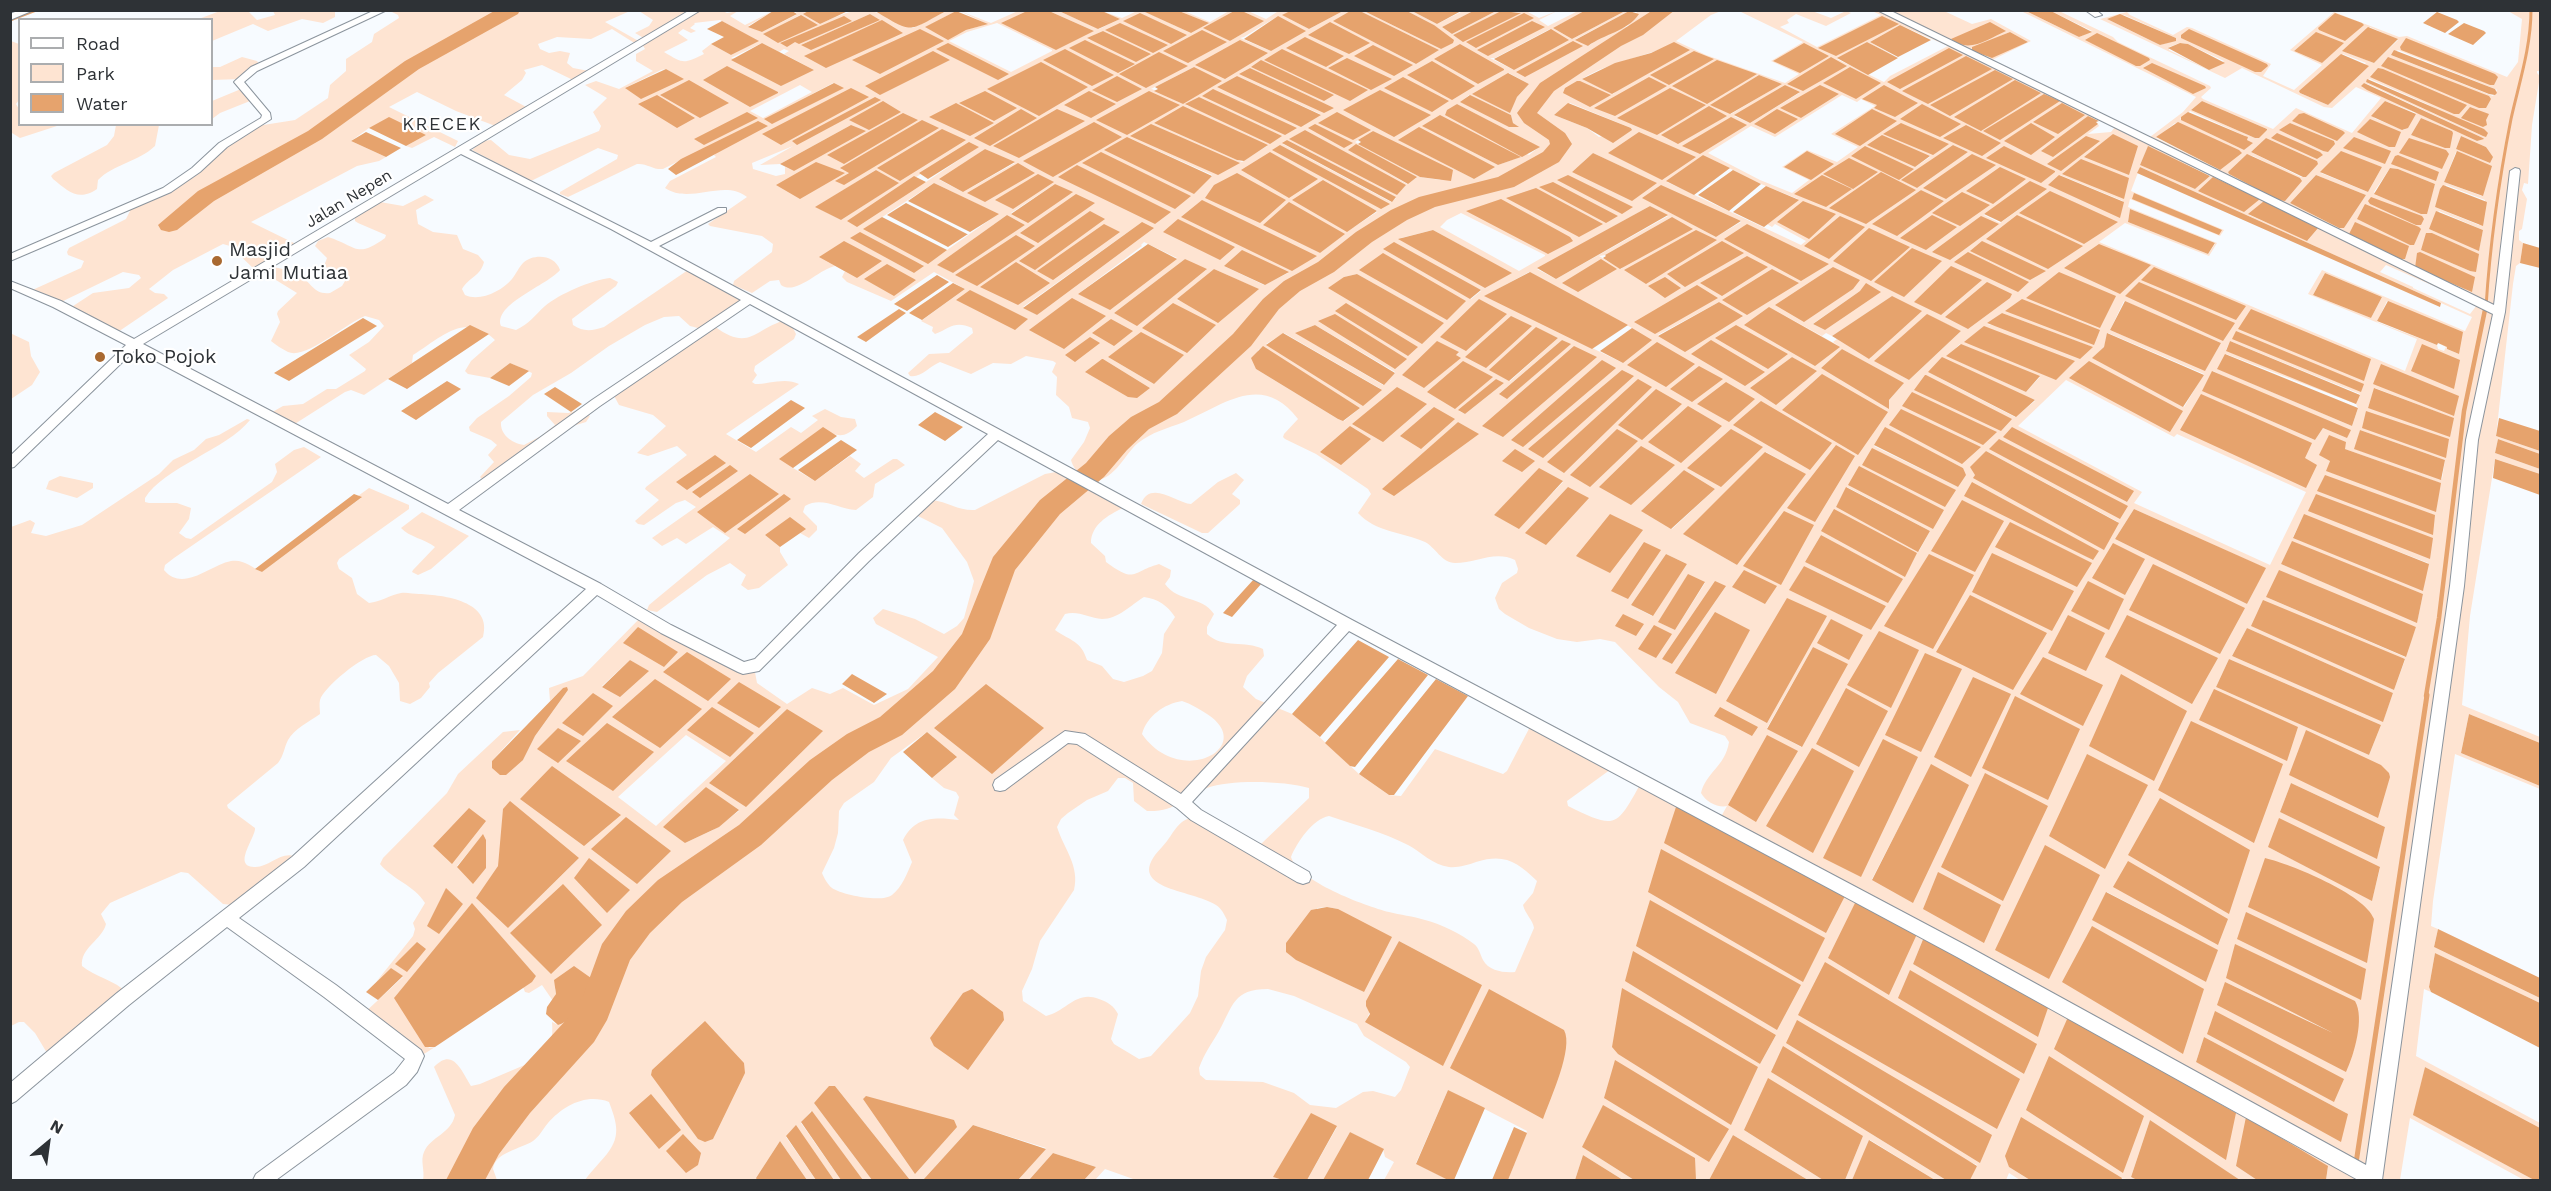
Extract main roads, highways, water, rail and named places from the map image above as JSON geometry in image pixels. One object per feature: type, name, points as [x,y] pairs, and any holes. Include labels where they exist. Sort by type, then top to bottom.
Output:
[{"type":"water","points":[[810,10],[848,11],[820,24],[803,14]]},
{"type":"water","points":[[1148,10],[1179,11],[1209,23],[1191,33],[1145,12]]},
{"type":"water","points":[[1352,10],[1360,11],[1439,50],[1416,64],[1333,21]]},
{"type":"water","points":[[1412,10],[1463,10],[1437,24],[1412,11]]},
{"type":"water","points":[[1586,10],[1625,11],[1572,39],[1553,28]]},
{"type":"water","points":[[773,11],[792,11],[797,14],[762,32],[748,27]]},
{"type":"water","points":[[875,11],[946,11],[910,28],[897,24]]},
{"type":"water","points":[[956,11],[988,24],[966,30],[948,40],[925,27]]},
{"type":"water","points":[[1027,11],[1049,11],[1094,31],[1056,50],[1001,23]]},
{"type":"water","points":[[1059,11],[1102,11],[1120,19],[1098,29]]},
{"type":"water","points":[[1234,11],[1242,11],[1264,21],[1230,41],[1203,28]]},
{"type":"water","points":[[1290,11],[1343,11],[1309,29],[1282,15]]},
{"type":"water","points":[[1364,11],[1407,11],[1434,25],[1454,40],[1453,43],[1441,49]]},
{"type":"water","points":[[1473,11],[1496,11],[1452,34],[1442,27]]},
{"type":"water","points":[[1501,11],[1521,13],[1463,42],[1453,35]]},
{"type":"water","points":[[1629,11],[1639,14],[1622,28],[1588,46],[1575,40]]},
{"type":"water","points":[[2026,11],[2051,11],[2092,32],[2079,37]]},
{"type":"water","points":[[2437,12],[2459,22],[2445,33],[2423,23]]},
{"type":"water","points":[[1140,13],[1187,35],[1171,44],[1123,21]]},
{"type":"water","points":[[1524,13],[1534,18],[1476,48],[1466,42]]},
{"type":"water","points":[[2335,13],[2364,25],[2345,41],[2319,30],[2318,28]]},
{"type":"water","points":[[870,14],[880,20],[811,50],[801,45]]},
{"type":"water","points":[[2120,14],[2176,38],[2176,41],[2160,45],[2107,19]]},
{"type":"water","points":[[801,15],[818,25],[778,43],[763,34]]},
{"type":"water","points":[[844,16],[852,21],[799,44],[795,42],[787,47],[780,43]]},
{"type":"water","points":[[1278,16],[1306,31],[1271,51],[1244,39]]},
{"type":"water","points":[[1882,16],[1899,24],[1836,56],[1818,48]]},
{"type":"water","points":[[882,20],[903,33],[826,68],[804,56]]},
{"type":"water","points":[[722,21],[759,41],[731,55],[711,44],[724,37],[707,29]]},
{"type":"water","points":[[1532,21],[1545,27],[1488,56],[1477,50]]},
{"type":"water","points":[[1330,22],[1370,43],[1349,54],[1308,35]]},
{"type":"water","points":[[1990,22],[2006,31],[1972,45],[1958,43],[1951,39]]},
{"type":"water","points":[[1120,23],[1168,45],[1153,53],[1105,30]]},
{"type":"water","points":[[2464,23],[2486,33],[2473,45],[2448,34]]},
{"type":"water","points":[[1900,25],[1931,40],[1898,57],[1870,42]]},
{"type":"water","points":[[2368,27],[2398,39],[2374,63],[2342,51]]},
{"type":"water","points":[[920,29],[944,41],[880,74],[852,60]]},
{"type":"water","points":[[1551,29],[1569,40],[1514,70],[1494,59]]},
{"type":"water","points":[[2189,29],[2268,66],[2261,72],[2255,72],[2181,38],[2181,35]]},
{"type":"water","points":[[1202,30],[1227,42],[1188,63],[1163,51]]},
{"type":"water","points":[[1103,31],[1151,54],[1136,62],[1087,38]]},
{"type":"water","points":[[2010,32],[2028,42],[1992,58],[1972,51],[1972,47]]},
{"type":"water","points":[[2316,32],[2344,43],[2322,63],[2294,51]]},
{"type":"water","points":[[2097,33],[2150,60],[2136,66],[2085,40]]},
{"type":"water","points":[[1305,37],[1344,56],[1326,67],[1286,48]]},
{"type":"water","points":[[2406,38],[2498,77],[2494,85],[2490,85],[2401,50],[2400,47]]},
{"type":"water","points":[[1085,40],[1135,64],[1118,73],[1069,48]]},
{"type":"water","points":[[1240,40],[1268,53],[1225,79],[1195,65]]},
{"type":"water","points":[[1573,41],[1583,46],[1525,77],[1516,72]]},
{"type":"water","points":[[1674,42],[1690,50],[1612,94],[1582,79],[1615,63],[1651,53]]},
{"type":"water","points":[[1867,42],[1898,58],[1868,75],[1837,58]]},
{"type":"water","points":[[762,43],[814,70],[781,86],[731,60]]},
{"type":"water","points":[[948,43],[1009,74],[998,80],[936,49]]},
{"type":"water","points":[[1804,43],[1829,56],[1800,73],[1773,61]]},
{"type":"water","points":[[2180,43],[2188,44],[2225,63],[2209,70],[2168,48]]},
{"type":"water","points":[[1460,44],[1504,70],[1478,84],[1434,59]]},
{"type":"water","points":[[1373,45],[1413,65],[1394,76],[1354,56]]},
{"type":"water","points":[[1949,48],[1963,55],[1900,89],[1887,82]]},
{"type":"water","points":[[1065,49],[1114,75],[1092,86],[1043,60]]},
{"type":"water","points":[[1282,49],[1368,90],[1350,101],[1264,60]]},
{"type":"water","points":[[2394,50],[2495,89],[2497,93],[2489,94],[2391,55]]},
{"type":"water","points":[[933,51],[950,60],[880,95],[865,86]]},
{"type":"water","points":[[1694,51],[1714,59],[1669,85],[1650,75]]},
{"type":"water","points":[[1159,52],[1188,66],[1146,88],[1119,74]]},
{"type":"water","points":[[2341,54],[2369,66],[2328,105],[2300,93],[2299,91]]},
{"type":"water","points":[[1966,56],[1992,69],[1928,104],[1902,91]]},
{"type":"water","points":[[1831,57],[1847,66],[1803,91],[1787,84]]},
{"type":"water","points":[[2388,57],[2489,96],[2491,99],[2486,108],[2479,108],[2381,66]]},
{"type":"water","points":[[1347,58],[1392,79],[1371,90],[1328,68]]},
{"type":"water","points":[[1261,60],[1334,95],[1324,101],[1251,67]]},
{"type":"water","points":[[1717,60],[1757,74],[1707,104],[1672,86]]},
{"type":"water","points":[[1432,61],[1475,86],[1452,100],[1407,75]]},
{"type":"water","points":[[1041,62],[1088,87],[1039,116],[987,89]]},
{"type":"water","points":[[2152,63],[2206,88],[2193,94],[2143,68]]},
{"type":"water","points":[[727,66],[778,93],[750,107],[703,80]]},
{"type":"water","points":[[1194,67],[1222,81],[1183,104],[1154,91],[1158,89],[1155,87]]},
{"type":"water","points":[[1850,67],[1881,83],[1856,99],[1823,83]]},
{"type":"water","points":[[1250,68],[1334,108],[1324,113],[1239,74]]},
{"type":"water","points":[[2378,68],[2467,105],[2459,114],[2454,114],[2370,77]]},
{"type":"water","points":[[666,69],[684,79],[641,99],[625,88]]},
{"type":"water","points":[[1995,70],[2013,79],[1950,116],[1930,105]]},
{"type":"water","points":[[1508,73],[1529,84],[1517,97],[1510,113],[1472,94]]},
{"type":"water","points":[[1759,75],[1782,84],[1730,114],[1710,105]]},
{"type":"water","points":[[1117,76],[1142,89],[1117,102],[1092,90]]},
{"type":"water","points":[[1237,76],[1321,115],[1301,127],[1217,87]]},
{"type":"water","points":[[1403,77],[1449,101],[1432,112],[1384,88]]},
{"type":"water","points":[[1649,77],[1667,86],[1615,116],[1594,108]]},
{"type":"water","points":[[2367,79],[2484,129],[2488,133],[2486,137],[2483,136],[2366,82]]},
{"type":"water","points":[[689,80],[729,103],[700,118],[660,95]]},
{"type":"water","points":[[2015,80],[2041,93],[1981,131],[1954,117]]},
{"type":"water","points":[[1577,81],[1611,95],[1590,107],[1563,93],[1565,88]]},
{"type":"water","points":[[834,83],[844,88],[772,124],[764,119]]},
{"type":"water","points":[[2364,83],[2484,139],[2477,141],[2367,90],[2361,86]]},
{"type":"water","points":[[1785,85],[1800,92],[1750,123],[1734,115]]},
{"type":"water","points":[[1820,85],[1839,94],[1801,118],[1780,108]]},
{"type":"water","points":[[1884,85],[1918,103],[1895,117],[1874,108],[1877,105],[1862,99]]},
{"type":"water","points":[[851,88],[869,97],[781,145],[762,134]]},
{"type":"water","points":[[1670,88],[1706,105],[1657,135],[1617,118]]},
{"type":"water","points":[[1213,89],[1297,128],[1285,135],[1202,96]]},
{"type":"water","points":[[1380,90],[1431,115],[1394,137],[1343,110]]},
{"type":"water","points":[[985,91],[1017,108],[994,121],[959,103]]},
{"type":"water","points":[[1089,91],[1116,104],[1091,118],[1064,105]]},
{"type":"water","points":[[1149,91],[1180,105],[1127,135],[1096,120]]},
{"type":"water","points":[[2044,94],[2060,101],[2000,140],[1983,131]]},
{"type":"water","points":[[657,95],[695,118],[677,128],[638,104]]},
{"type":"water","points":[[1470,95],[1511,115],[1513,123],[1519,127],[1509,127],[1460,102]]},
{"type":"water","points":[[875,97],[881,100],[797,145],[792,141]]},
{"type":"water","points":[[1199,97],[1282,136],[1270,144],[1185,104]]},
{"type":"water","points":[[883,101],[901,112],[869,130],[849,120]]},
{"type":"water","points":[[2202,101],[2267,130],[2259,138],[2255,138],[2191,110]]},
{"type":"water","points":[[2385,101],[2416,114],[2408,128],[2402,130],[2371,116]]},
{"type":"water","points":[[956,103],[994,123],[970,136],[929,117]]},
{"type":"water","points":[[1568,103],[1632,130],[1613,143],[1587,128],[1554,115]]},
{"type":"water","points":[[2062,103],[2085,115],[2058,134],[2033,122]]},
{"type":"water","points":[[1457,104],[1540,147],[1522,157],[1445,115],[1447,110]]},
{"type":"water","points":[[1922,104],[1961,124],[1940,137],[1900,119]]},
{"type":"water","points":[[1183,106],[1268,145],[1244,161],[1237,160],[1154,123]]},
{"type":"water","points":[[1709,106],[1727,116],[1678,144],[1661,135]]},
{"type":"water","points":[[2470,107],[2489,114],[2486,120],[2487,125],[2483,127],[2461,118]]},
{"type":"water","points":[[1021,109],[1037,118],[990,146],[974,138]]},
{"type":"water","points":[[1057,109],[1085,121],[1019,158],[993,146]]},
{"type":"water","points":[[1777,109],[1798,119],[1775,134],[1754,124]]},
{"type":"water","points":[[1872,109],[1897,121],[1860,146],[1835,134]]},
{"type":"water","points":[[747,112],[758,118],[704,145],[694,139]]},
{"type":"water","points":[[1337,112],[1371,130],[1353,140],[1318,123]]},
{"type":"water","points":[[2188,112],[2248,137],[2247,140],[2253,143],[2244,150],[2181,120],[2181,117]]},
{"type":"water","points":[[903,113],[918,120],[844,164],[827,155]]},
{"type":"water","points":[[2304,113],[2345,133],[2337,141],[2292,121],[2299,114]]},
{"type":"water","points":[[1440,115],[1521,157],[1498,165],[1422,126]]},
{"type":"water","points":[[2088,116],[2099,121],[2096,122],[2098,124],[2053,157],[2041,151]]},
{"type":"water","points":[[389,117],[426,135],[406,146],[369,128]]},
{"type":"water","points":[[1731,117],[1747,125],[1700,154],[1682,146]]},
{"type":"water","points":[[2421,118],[2452,131],[2450,148],[2411,135]]},
{"type":"water","points":[[2370,119],[2401,132],[2395,147],[2389,147],[2357,132]]},
{"type":"water","points":[[922,120],[939,128],[844,185],[835,181],[849,173],[840,168]]},
{"type":"water","points":[[758,121],[768,126],[676,175],[668,169],[681,159]]},
{"type":"water","points":[[1094,122],[1122,137],[1053,177],[1023,161]]},
{"type":"water","points":[[2178,122],[2242,153],[2220,170],[2156,137]]},
{"type":"water","points":[[1901,123],[1949,144],[1933,155],[1883,134]]},
{"type":"water","points":[[2031,123],[2055,137],[2031,155],[2004,141]]},
{"type":"water","points":[[2290,123],[2334,141],[2335,144],[2328,152],[2323,151],[2279,130]]},
{"type":"water","points":[[1151,124],[1240,163],[1218,175],[1130,136]]},
{"type":"water","points":[[1315,124],[1353,143],[1344,148],[1308,128]]},
{"type":"water","points":[[851,125],[866,131],[794,171],[780,164]]},
{"type":"water","points":[[1966,125],[2001,143],[1982,156],[1943,138]]},
{"type":"water","points":[[1419,127],[1495,167],[1474,179],[1398,140]]},
{"type":"water","points":[[942,129],[966,140],[900,181],[877,168]]},
{"type":"water","points":[[1305,130],[1406,185],[1397,195],[1289,139]]},
{"type":"water","points":[[1373,131],[1453,170],[1451,181],[1420,177],[1358,144],[1361,142],[1358,140]]},
{"type":"water","points":[[366,132],[401,148],[386,157],[351,141]]},
{"type":"water","points":[[1639,132],[1696,157],[1662,180],[1608,153]]},
{"type":"water","points":[[2277,133],[2323,155],[2317,159],[2271,138]]},
{"type":"water","points":[[2113,134],[2138,146],[2129,175],[2084,157]]},
{"type":"water","points":[[1882,135],[1930,156],[1915,167],[1867,145]]},
{"type":"water","points":[[2086,136],[2100,141],[2061,171],[2047,164]]},
{"type":"water","points":[[2461,136],[2486,147],[2493,157],[2490,163],[2456,149]]},
{"type":"water","points":[[1127,137],[1212,176],[1194,194],[1104,150]]},
{"type":"water","points":[[2354,137],[2391,151],[2385,164],[2343,148]]},
{"type":"water","points":[[2266,138],[2317,161],[2318,164],[2306,177],[2303,177],[2251,152]]},
{"type":"water","points":[[2409,138],[2446,150],[2449,154],[2442,169],[2399,153]]},
{"type":"water","points":[[1287,140],[1396,197],[1392,202],[1282,143]]},
{"type":"water","points":[[969,142],[979,147],[928,179],[919,173]]},
{"type":"water","points":[[1356,144],[1417,177],[1408,184],[1348,150]]},
{"type":"water","points":[[1280,145],[1390,204],[1381,209],[1272,150]]},
{"type":"water","points":[[1953,145],[1968,152],[1917,188],[1901,180]]},
{"type":"water","points":[[1865,146],[1914,169],[1899,180],[1851,156]]},
{"type":"water","points":[[2004,146],[2055,172],[2041,183],[1986,158]]},
{"type":"water","points":[[2148,146],[2210,176],[2195,189],[2140,165]]},
{"type":"water","points":[[985,149],[1015,162],[963,192],[939,179]]},
{"type":"water","points":[[1807,151],[1834,164],[1811,180],[1784,167]]},
{"type":"water","points":[[2341,151],[2382,167],[2368,192],[2320,172]]},
{"type":"water","points":[[2457,151],[2492,166],[2483,196],[2444,182]]},
{"type":"water","points":[[1101,152],[1191,196],[1175,209],[1082,163]]},
{"type":"water","points":[[1270,152],[1318,179],[1289,198],[1241,170]]},
{"type":"water","points":[[1593,153],[1657,183],[1632,201],[1572,172]]},
{"type":"water","points":[[1972,154],[1996,165],[1946,199],[1923,188]]},
{"type":"water","points":[[2247,154],[2300,178],[2302,181],[2285,201],[2278,200],[2229,174],[2228,172]]},
{"type":"water","points":[[1703,155],[1730,168],[1694,195],[1666,181]]},
{"type":"water","points":[[2398,155],[2439,172],[2436,181],[2391,164]]},
{"type":"water","points":[[1849,158],[1878,172],[1853,189],[1823,174]]},
{"type":"water","points":[[2081,159],[2129,178],[2124,199],[2062,174]]},
{"type":"water","points":[[816,162],[845,173],[800,199],[776,185]]},
{"type":"water","points":[[1018,163],[1035,173],[985,202],[967,193]]},
{"type":"water","points":[[1077,165],[1171,212],[1155,224],[1058,177]]},
{"type":"water","points":[[2000,167],[2026,179],[1993,204],[1966,191]]},
{"type":"water","points":[[2140,167],[2441,303],[2440,307],[2137,173]]},
{"type":"water","points":[[2390,168],[2435,184],[2427,214],[2421,214],[2374,194]]},
{"type":"water","points":[[876,170],[899,183],[841,220],[815,207]]},
{"type":"water","points":[[1733,170],[1761,184],[1729,211],[1698,195]]},
{"type":"water","points":[[1881,172],[1916,190],[1866,224],[1829,208]]},
{"type":"water","points":[[1237,173],[1286,200],[1260,223],[1205,198],[1214,185]]},
{"type":"water","points":[[1038,174],[1054,182],[1013,209],[995,200]]},
{"type":"water","points":[[1568,175],[1633,207],[1622,214],[1557,180]]},
{"type":"water","points":[[1822,175],[1852,189],[1826,207],[1794,194]]},
{"type":"water","points":[[2059,175],[2124,202],[2120,218],[2048,185]]},
{"type":"water","points":[[2316,175],[2366,195],[2344,228],[2339,228],[2290,203]]},
{"type":"water","points":[[914,176],[926,182],[857,227],[847,221]]},
{"type":"water","points":[[2213,177],[2260,199],[2244,212],[2198,191]]},
{"type":"water","points":[[1323,180],[1377,211],[1347,232],[1292,200]]},
{"type":"water","points":[[2030,181],[2047,189],[2001,222],[1984,214]]},
{"type":"water","points":[[1553,182],[1618,216],[1606,223],[1539,187]]},
{"type":"water","points":[[934,183],[999,214],[970,232],[908,201]]},
{"type":"water","points":[[1055,184],[1073,192],[1028,223],[1011,214]]},
{"type":"water","points":[[1661,185],[1741,221],[1716,237],[1642,198]]},
{"type":"water","points":[[2443,185],[2487,202],[2483,226],[2435,207]]},
{"type":"water","points":[[1766,186],[1799,200],[1764,227],[1733,212]]},
{"type":"water","points":[[1536,188],[1603,224],[1579,237],[1506,198]]},
{"type":"water","points":[[1921,190],[1944,201],[1897,236],[1872,224]]},
{"type":"water","points":[[2050,191],[2118,222],[2084,244],[2019,213]]},
{"type":"water","points":[[1962,192],[1990,205],[1960,226],[1932,213]]},
{"type":"water","points":[[2134,193],[2222,230],[2219,235],[2132,199]]},
{"type":"water","points":[[1076,194],[1095,203],[1038,243],[1020,233]]},
{"type":"water","points":[[2371,197],[2422,216],[2424,219],[2421,225],[2416,225],[2370,204],[2368,201]]},
{"type":"water","points":[[1501,199],[1570,237],[1573,241],[1548,254],[1466,211]]},
{"type":"water","points":[[1202,200],[1317,256],[1292,271],[1181,217]]},
{"type":"water","points":[[1803,201],[1836,214],[1809,239],[1777,222]]},
{"type":"water","points":[[2264,201],[2319,227],[2307,241],[2248,214]]},
{"type":"water","points":[[1289,202],[1345,234],[1320,253],[1263,225]]},
{"type":"water","points":[[906,203],[968,234],[948,247],[887,215]]},
{"type":"water","points":[[2365,204],[2419,227],[2421,229],[2414,245],[2357,219]]},
{"type":"water","points":[[1650,206],[1668,215],[1556,279],[1537,268]]},
{"type":"water","points":[[2130,209],[2215,243],[2208,254],[2128,222]]},
{"type":"water","points":[[1090,211],[1105,219],[1035,270],[1019,261]]},
{"type":"water","points":[[2436,211],[2483,230],[2479,251],[2429,229]]},
{"type":"water","points":[[1007,215],[1025,225],[953,273],[937,265]]},
{"type":"water","points":[[1932,215],[1957,227],[1926,250],[1900,238]]},
{"type":"water","points":[[2017,215],[2083,246],[2048,269],[1986,239]]},
{"type":"water","points":[[1840,216],[1865,227],[1829,259],[1804,246]]},
{"type":"water","points":[[1981,216],[1999,224],[1950,260],[1932,252]]},
{"type":"water","points":[[882,217],[947,250],[928,264],[863,229]]},
{"type":"water","points":[[1672,217],[1693,229],[1620,269],[1603,258],[1605,255]]},
{"type":"water","points":[[1178,219],[1235,247],[1220,260],[1163,232]]},
{"type":"water","points":[[1142,222],[1154,228],[1037,315],[1023,308]]},
{"type":"water","points":[[2355,222],[2409,246],[2405,259],[2400,259],[2349,234]]},
{"type":"water","points":[[1104,224],[1120,232],[1053,280],[1037,271]]},
{"type":"water","points":[[1747,224],[1829,264],[1801,281],[1724,239]]},
{"type":"water","points":[[1869,228],[1910,247],[1871,281],[1833,261]]},
{"type":"water","points":[[1433,230],[1512,273],[1485,288],[1398,239]]},
{"type":"water","points":[[1696,230],[1717,240],[1646,284],[1624,270]]},
{"type":"water","points":[[860,232],[924,266],[914,273],[850,238]]},
{"type":"water","points":[[2426,233],[2432,233],[2479,254],[2476,272],[2421,250]]},
{"type":"water","points":[[1016,235],[1035,246],[977,286],[955,275]]},
{"type":"water","points":[[844,241],[882,261],[857,278],[819,257]]},
{"type":"water","points":[[1722,241],[1744,253],[1685,287],[1667,274]]},
{"type":"water","points":[[1982,241],[2046,271],[2030,280],[1970,251]]},
{"type":"water","points":[[1394,242],[1481,290],[1470,299],[1383,249]]},
{"type":"water","points":[[2523,243],[2540,248],[2540,268],[2520,263]]},
{"type":"water","points":[[1148,244],[1177,259],[1110,310],[1078,294]]},
{"type":"water","points":[[2099,244],[2151,265],[2120,294],[2064,268]]},
{"type":"water","points":[[1912,248],[1942,261],[1904,297],[1874,282]]},
{"type":"water","points":[[1242,250],[1289,272],[1265,285],[1224,266]]},
{"type":"water","points":[[1968,252],[2029,282],[2018,292],[1954,262]]},
{"type":"water","points":[[2420,252],[2475,277],[2472,292],[2415,268],[2417,253]]},
{"type":"water","points":[[1383,253],[1466,301],[1447,320],[1359,270]]},
{"type":"water","points":[[1747,256],[1768,267],[1722,296],[1700,283]]},
{"type":"water","points":[[1185,259],[1207,269],[1137,326],[1114,313]]},
{"type":"water","points":[[1601,259],[1617,269],[1578,292],[1562,283]]},
{"type":"water","points":[[1016,262],[1050,283],[1018,305],[980,287]]},
{"type":"water","points":[[887,264],[916,280],[894,296],[864,279]]},
{"type":"water","points":[[1951,266],[1982,280],[1941,315],[1914,302]]},
{"type":"water","points":[[1833,267],[1860,280],[1853,289],[1804,322],[1775,305]]},
{"type":"water","points":[[2154,267],[2246,306],[2236,320],[2141,280]]},
{"type":"water","points":[[1214,269],[1259,289],[1218,323],[1177,299]]},
{"type":"water","points":[[1772,269],[1799,283],[1747,315],[1722,300]]},
{"type":"water","points":[[1530,272],[1628,325],[1592,349],[1484,296]]},
{"type":"water","points":[[2059,272],[2116,296],[2100,328],[2026,298]]},
{"type":"water","points":[[2325,273],[2382,297],[2371,318],[2313,295]]},
{"type":"water","points":[[1357,274],[1444,323],[1422,344],[1328,288],[1344,277]]},
{"type":"water","points":[[937,275],[949,282],[907,311],[894,304]]},
{"type":"water","points":[[1665,277],[1681,288],[1665,298],[1648,286]]},
{"type":"water","points":[[1987,282],[2012,294],[2010,298],[1968,329],[1945,317]]},
{"type":"water","points":[[2139,282],[2235,323],[2223,341],[2125,296]]},
{"type":"water","points":[[953,283],[965,289],[922,320],[909,313]]},
{"type":"water","points":[[1866,283],[1881,292],[1825,330],[1813,324],[1860,291]]},
{"type":"water","points":[[1697,285],[1718,298],[1655,334],[1634,322]]},
{"type":"water","points":[[970,290],[1028,319],[1015,330],[956,300]]},
{"type":"water","points":[[1892,296],[1922,311],[1869,359],[1832,336]]},
{"type":"water","points":[[1072,298],[1106,316],[1064,349],[1029,330]]},
{"type":"water","points":[[1479,299],[1507,314],[1466,351],[1440,337]]},
{"type":"water","points":[[2022,299],[2100,330],[2094,345],[2005,311]]},
{"type":"water","points":[[2125,301],[2221,343],[2205,371],[2110,330]]},
{"type":"water","points":[[2388,301],[2463,332],[2459,354],[2438,343],[2437,345],[2377,321]]},
{"type":"water","points":[[1719,302],[1743,316],[1685,352],[1658,336]]},
{"type":"water","points":[[1173,303],[1216,325],[1187,353],[1142,328]]},
{"type":"water","points":[[1346,303],[1418,347],[1408,356],[1335,311]]},
{"type":"water","points":[[1769,307],[1840,347],[1815,366],[1744,325]]},
{"type":"water","points":[[899,309],[906,313],[866,342],[857,337]]},
{"type":"water","points":[[2251,309],[2371,359],[2364,381],[2238,329]]},
{"type":"water","points":[[2002,313],[2093,347],[2080,359],[1987,323]]},
{"type":"water","points":[[1335,314],[1407,359],[1395,369],[1318,321]]},
{"type":"water","points":[[1927,314],[1961,331],[1909,380],[1874,361]]},
{"type":"water","points":[[1511,316],[1532,326],[1486,368],[1465,357]]},
{"type":"water","points":[[363,318],[377,326],[289,381],[274,373]]},
{"type":"water","points":[[1111,319],[1133,331],[1114,346],[1092,333]]},
{"type":"water","points":[[470,325],[489,334],[407,389],[388,379]]},
{"type":"water","points":[[1315,325],[1395,373],[1384,385],[1295,333]]},
{"type":"water","points":[[1736,325],[1788,354],[1768,369],[1715,338]]},
{"type":"water","points":[[1984,326],[2075,361],[2056,380],[1964,342]]},
{"type":"water","points":[[1536,327],[1558,338],[1509,381],[1489,370]]},
{"type":"water","points":[[1632,328],[1652,340],[1623,363],[1600,351]]},
{"type":"water","points":[[2236,331],[2364,384],[2361,392],[2232,339]]},
{"type":"water","points":[[1141,332],[1184,355],[1154,384],[1108,357]]},
{"type":"water","points":[[1283,333],[1382,390],[1363,406],[1266,345]]},
{"type":"water","points":[[2107,333],[2204,375],[2183,407],[2092,358],[2104,347]]},
{"type":"water","points":[[1090,337],[1100,343],[1075,362],[1065,355]]},
{"type":"water","points":[[1562,340],[1571,344],[1507,399],[1499,394]]},
{"type":"water","points":[[1711,340],[1765,372],[1745,386],[1691,354]]},
{"type":"water","points":[[1437,341],[1459,352],[1456,355],[1461,358],[1424,388],[1402,375]]},
{"type":"water","points":[[2230,341],[2360,395],[2356,404],[2226,351]]},
{"type":"water","points":[[1657,342],[1695,364],[1666,387],[1627,365]]},
{"type":"water","points":[[1961,344],[2040,376],[2026,392],[1946,356]]},
{"type":"water","points":[[2422,344],[2460,360],[2454,389],[2411,371]]},
{"type":"water","points":[[1263,346],[1360,408],[1343,421],[1256,369],[1251,358]]},
{"type":"water","points":[[1574,346],[1597,357],[1503,437],[1482,426]]},
{"type":"water","points":[[1842,349],[1904,383],[1889,400],[1889,409],[1821,368]]},
{"type":"water","points":[[2225,354],[2358,408],[2352,426],[2217,369]]},
{"type":"water","points":[[1792,357],[1817,371],[1776,405],[1750,388]]},
{"type":"water","points":[[1942,357],[2035,400],[2016,417],[1928,372]]},
{"type":"water","points":[[1102,359],[1150,388],[1137,398],[1128,397],[1085,372]]},
{"type":"water","points":[[1602,360],[1616,368],[1523,447],[1511,440]]},
{"type":"water","points":[[1463,361],[1493,377],[1455,409],[1427,392]]},
{"type":"water","points":[[2089,361],[2183,411],[2170,432],[2069,378]]},
{"type":"water","points":[[510,363],[529,371],[509,386],[490,378]]},
{"type":"water","points":[[2381,364],[2459,396],[2454,416],[2373,384]]},
{"type":"water","points":[[1699,366],[1723,379],[1692,402],[1670,389]]},
{"type":"water","points":[[1622,370],[1634,376],[1543,458],[1528,449]]},
{"type":"water","points":[[2212,371],[2351,430],[2347,438],[2323,428],[2315,440],[2202,391]]},
{"type":"water","points":[[1822,374],[1888,412],[1858,455],[1782,410]]},
{"type":"water","points":[[1925,375],[2012,419],[2001,431],[1914,390]]},
{"type":"water","points":[[1496,379],[1504,383],[1465,414],[1458,410]]},
{"type":"water","points":[[1638,379],[1652,387],[1564,473],[1547,462]]},
{"type":"water","points":[[447,381],[461,389],[416,420],[401,411]]},
{"type":"water","points":[[1726,382],[1755,399],[1729,422],[1697,404]]},
{"type":"water","points":[[555,387],[582,404],[571,412],[544,394]]},
{"type":"water","points":[[1397,387],[1427,404],[1383,442],[1352,424]]},
{"type":"water","points":[[2374,388],[2454,418],[2450,437],[2368,408]]},
{"type":"water","points":[[1656,389],[1682,404],[1642,440],[1618,425]]},
{"type":"water","points":[[1912,392],[1997,432],[1983,445],[1902,406]]},
{"type":"water","points":[[2201,394],[2312,443],[2305,458],[2317,465],[2306,488],[2180,430]]},
{"type":"water","points":[[791,400],[805,408],[751,448],[737,440]]},
{"type":"water","points":[[1761,401],[1832,443],[1810,470],[1733,425]]},
{"type":"water","points":[[1688,406],[1722,426],[1681,463],[1648,442]]},
{"type":"water","points":[[1434,407],[1455,419],[1421,449],[1400,436]]},
{"type":"water","points":[[1901,409],[1981,447],[1962,464],[1889,425]]},
{"type":"water","points":[[2366,411],[2449,439],[2446,458],[2362,428]]},
{"type":"water","points":[[935,412],[963,427],[945,441],[918,425]]},
{"type":"water","points":[[2499,418],[2540,431],[2540,451],[2496,436]]},
{"type":"water","points":[[1458,422],[1479,434],[1394,496],[1382,489]]},
{"type":"water","points":[[1350,426],[1371,439],[1341,465],[1320,452]]},
{"type":"water","points":[[823,427],[837,436],[793,468],[779,459]]},
{"type":"water","points":[[1885,427],[1963,468],[1966,475],[1958,487],[1874,445]]},
{"type":"water","points":[[2012,427],[2134,491],[2127,502],[2003,437]]},
{"type":"water","points":[[1617,429],[1638,441],[1590,487],[1570,475]]},
{"type":"water","points":[[1731,429],[1763,447],[1721,487],[1687,468]]},
{"type":"water","points":[[2360,430],[2445,460],[2441,480],[2354,449]]},
{"type":"water","points":[[2329,435],[2346,442],[2345,449],[2441,483],[2436,512],[2326,471],[2330,461],[2319,455]]},
{"type":"water","points":[[1999,439],[2128,506],[2120,519],[1989,449]]},
{"type":"water","points":[[2498,439],[2540,454],[2540,469],[2495,453]]},
{"type":"water","points":[[841,440],[857,450],[815,481],[798,470]]},
{"type":"water","points":[[1836,445],[1855,456],[1815,522],[1787,508]]},
{"type":"water","points":[[1641,446],[1675,465],[1631,505],[1599,487]]},
{"type":"water","points":[[1872,448],[1956,490],[1945,507],[1862,465]]},
{"type":"water","points":[[1515,449],[1535,461],[1522,472],[1502,461]]},
{"type":"water","points":[[1986,451],[2119,523],[2104,550],[1973,478],[1975,475],[1970,467]]},
{"type":"water","points":[[1765,452],[1806,474],[1737,565],[1683,534]]},
{"type":"water","points":[[715,455],[726,463],[687,490],[676,482]]},
{"type":"water","points":[[2495,459],[2540,474],[2540,495],[2493,478]]},
{"type":"water","points":[[730,465],[738,471],[700,498],[692,492]]},
{"type":"water","points":[[1859,466],[1944,510],[1933,529],[1848,485]]},
{"type":"water","points":[[1539,468],[1563,481],[1519,529],[1494,515]]},
{"type":"water","points":[[1684,470],[1715,489],[1671,529],[1641,511]]},
{"type":"water","points":[[750,474],[779,494],[725,533],[697,512]]},
{"type":"water","points":[[2325,475],[2435,515],[2433,535],[2317,491]]},
{"type":"water","points":[[1972,482],[2099,551],[2093,560],[1964,496]]},
{"type":"water","points":[[1568,487],[1589,498],[1546,545],[1525,533]]},
{"type":"water","points":[[1846,487],[1930,531],[1918,552],[1836,507]]},
{"type":"water","points":[[354,494],[362,497],[262,572],[255,569]]},
{"type":"water","points":[[784,494],[791,499],[745,534],[737,529]]},
{"type":"water","points":[[2316,494],[2433,538],[2430,559],[2308,511]]},
{"type":"water","points":[[1962,500],[2004,521],[1975,572],[1931,551]]},
{"type":"water","points":[[1834,509],[1917,553],[1905,577],[1821,531]]},
{"type":"water","points":[[2134,509],[2266,568],[2247,604],[2115,539]]},
{"type":"water","points":[[1784,511],[1814,525],[1781,585],[1743,566]]},
{"type":"water","points":[[1610,514],[1643,530],[1610,573],[1576,556]]},
{"type":"water","points":[[2304,514],[2429,564],[2423,591],[2293,538]]},
{"type":"water","points":[[790,517],[806,529],[780,547],[765,535]]},
{"type":"water","points":[[2010,522],[2092,563],[2077,587],[1995,547]]},
{"type":"water","points":[[1821,535],[1903,579],[1888,603],[1805,562]]},
{"type":"water","points":[[2292,541],[2423,594],[2417,623],[2281,564]]},
{"type":"water","points":[[1644,542],[1661,550],[1628,599],[1611,591]]},
{"type":"water","points":[[2113,543],[2145,559],[2125,595],[2092,578]]},
{"type":"water","points":[[1992,553],[2074,591],[2052,631],[1972,592]]},
{"type":"water","points":[[1666,554],[1687,564],[1653,616],[1631,605]]},
{"type":"water","points":[[1929,554],[1974,575],[1933,649],[1884,626]]},
{"type":"water","points":[[2153,564],[2245,608],[2220,654],[2129,610]]},
{"type":"water","points":[[1804,566],[1886,606],[1871,630],[1789,590]]},
{"type":"water","points":[[1744,570],[1777,586],[1765,604],[1732,587]]},
{"type":"water","points":[[2279,570],[2416,627],[2406,657],[2266,597]]},
{"type":"water","points":[[1688,574],[1705,582],[1675,630],[1658,622]]},
{"type":"water","points":[[1254,579],[1262,583],[1232,617],[1223,613]]},
{"type":"water","points":[[1715,581],[1726,586],[1672,664],[1662,659]]},
{"type":"water","points":[[2088,581],[2124,599],[2109,630],[2071,611]]},
{"type":"water","points":[[1970,595],[2047,633],[2013,690],[1936,652]]},
{"type":"water","points":[[1787,598],[1827,616],[1767,723],[1726,701]]},
{"type":"water","points":[[2263,600],[2405,659],[2394,690],[2251,626]]},
{"type":"water","points":[[1715,612],[1750,630],[1716,694],[1675,673]]},
{"type":"water","points":[[1623,614],[1644,624],[1636,636],[1615,626]]},
{"type":"water","points":[[2068,615],[2105,633],[2086,671],[2048,653]]},
{"type":"water","points":[[2127,615],[2218,658],[2192,704],[2105,657]]},
{"type":"water","points":[[1831,619],[1863,635],[1849,660],[1817,643]]},
{"type":"water","points":[[1654,625],[1672,634],[1656,658],[1638,649]]},
{"type":"water","points":[[638,627],[678,652],[664,667],[623,643]]},
{"type":"water","points":[[2247,628],[2393,693],[2383,722],[2232,656]]},
{"type":"water","points":[[1879,631],[1919,650],[1891,708],[1847,685]]},
{"type":"water","points":[[1358,640],[1389,657],[1320,737],[1292,714]]},
{"type":"water","points":[[1813,647],[1848,664],[1802,747],[1767,729]]},
{"type":"water","points":[[687,652],[731,679],[708,701],[663,672]]},
{"type":"water","points":[[1925,653],[1962,669],[1921,752],[1885,735]]},
{"type":"water","points":[[2043,657],[2103,685],[2083,726],[2020,694]]},
{"type":"water","points":[[1398,659],[1428,675],[1355,767],[1350,766],[1325,743]]},
{"type":"water","points":[[2229,659],[2381,725],[2369,755],[2216,687]]},
{"type":"water","points":[[630,660],[649,671],[620,697],[602,687]]},
{"type":"water","points":[[852,674],[887,694],[874,703],[842,684]]},
{"type":"water","points":[[2121,674],[2187,711],[2154,781],[2089,746]]},
{"type":"water","points":[[1973,677],[2011,694],[1971,777],[1934,757]]},
{"type":"water","points":[[655,679],[702,709],[660,748],[612,717]]},
{"type":"water","points":[[1436,679],[1468,696],[1394,795],[1389,795],[1359,774]]},
{"type":"water","points":[[739,682],[781,707],[759,728],[717,703]]},
{"type":"water","points":[[986,684],[1044,728],[992,774],[934,728]]},
{"type":"water","points":[[567,687],[568,690],[535,736],[523,760],[506,775],[500,775],[492,768],[492,761],[563,688]]},
{"type":"water","points":[[1846,688],[1888,711],[1859,767],[1816,744]]},
{"type":"water","points":[[2214,689],[2298,727],[2287,761],[2199,720]]},
{"type":"water","points":[[593,693],[613,706],[583,736],[562,723]]},
{"type":"water","points":[[2015,696],[2080,729],[2048,800],[1982,768]]},
{"type":"water","points":[[712,707],[754,733],[730,757],[687,730]]},
{"type":"water","points":[[1720,707],[1758,727],[1752,736],[1714,716]]},
{"type":"water","points":[[787,709],[823,731],[746,807],[709,783]]},
{"type":"water","points":[[2469,714],[2540,743],[2540,786],[2461,753]]},
{"type":"water","points":[[2191,721],[2283,764],[2254,843],[2158,790]]},
{"type":"water","points":[[607,723],[654,752],[613,791],[566,761]]},
{"type":"water","points":[[558,728],[581,741],[558,763],[537,749]]},
{"type":"water","points":[[2306,730],[2381,765],[2389,773],[2390,777],[2378,818],[2289,775]]},
{"type":"water","points":[[927,732],[957,757],[932,778],[903,752]]},
{"type":"water","points":[[1767,735],[1798,751],[1756,822],[1728,805]]},
{"type":"water","points":[[1883,739],[1918,757],[1861,877],[1823,858]]},
{"type":"water","points":[[1812,748],[1854,771],[1813,853],[1766,826]]},
{"type":"water","points":[[2087,754],[2148,785],[2105,869],[2049,836]]},
{"type":"water","points":[[1931,764],[1969,785],[1913,903],[1872,880]]},
{"type":"water","points":[[552,766],[621,815],[584,846],[520,799]]},
{"type":"water","points":[[1985,773],[2048,806],[2003,901],[1941,867]]},
{"type":"water","points":[[2291,783],[2385,827],[2377,859],[2280,812]]},
{"type":"water","points":[[706,787],[739,810],[719,827],[685,843],[663,827]]},
{"type":"water","points":[[2160,798],[2250,850],[2229,914],[2128,855]]},
{"type":"water","points":[[510,801],[579,858],[508,928],[476,898],[498,866],[503,809]]},
{"type":"water","points":[[1677,804],[1846,894],[1826,933],[1664,843]]},
{"type":"water","points":[[469,808],[486,821],[452,864],[433,846]]},
{"type":"water","points":[[626,817],[671,851],[637,884],[591,849]]},
{"type":"water","points":[[2279,818],[2380,867],[2372,901],[2268,847]]},
{"type":"water","points":[[483,834],[486,840],[486,868],[473,884],[457,867]]},
{"type":"water","points":[[2045,845],[2100,875],[2049,979],[1995,950]]},
{"type":"water","points":[[1661,849],[1825,938],[1803,982],[1648,892]]},
{"type":"water","points":[[589,858],[630,890],[607,913],[574,878]]},
{"type":"water","points":[[2265,858],[2326,881],[2368,909],[2374,919],[2367,963],[2248,907]]},
{"type":"water","points":[[2128,861],[2228,919],[2218,945],[2113,887]]},
{"type":"water","points":[[1938,872],[2001,905],[1984,943],[1923,909]]},
{"type":"water","points":[[563,884],[602,925],[551,974],[510,933]]},
{"type":"water","points":[[446,888],[463,904],[439,934],[427,926]]},
{"type":"water","points":[[2106,892],[2218,950],[2206,982],[2092,920]]},
{"type":"water","points":[[1650,900],[1801,985],[1777,1030],[1636,946]]},
{"type":"water","points":[[1856,901],[1917,934],[1889,995],[1828,958]]},
{"type":"water","points":[[472,903],[536,976],[532,982],[435,1047],[425,1047],[394,998]]},
{"type":"water","points":[[1327,907],[1338,909],[1392,937],[1364,992],[1296,960],[1286,952],[1286,943],[1311,910]]},
{"type":"water","points":[[2246,912],[2366,969],[2361,1000],[2237,939]]},
{"type":"water","points":[[2092,926],[2204,989],[2183,1054],[2062,982]]},
{"type":"water","points":[[2438,929],[2540,978],[2540,998],[2434,947]]},
{"type":"water","points":[[1924,937],[2049,1005],[2038,1037],[1913,964]]},
{"type":"water","points":[[1399,941],[1482,985],[1443,1066],[1365,1022],[1370,1014],[1366,1001]]},
{"type":"water","points":[[417,942],[426,949],[407,972],[395,964]]},
{"type":"water","points":[[2235,944],[2355,1001],[2358,1008],[2359,1026],[2355,1047],[2346,1072],[2217,1005],[2225,982],[2333,1033],[2226,978]]},
{"type":"water","points":[[1633,951],[1776,1035],[1760,1064],[1625,981]]},
{"type":"water","points":[[2435,953],[2540,1003],[2540,1048],[2431,992],[2429,987]]},
{"type":"water","points":[[1825,962],[2020,1079],[1997,1129],[1798,1015]]},
{"type":"water","points":[[574,966],[591,978],[584,1000],[576,1013],[558,1025],[546,1014],[547,1007],[556,994],[554,980]]},
{"type":"water","points":[[391,968],[403,976],[378,1000],[366,992]]},
{"type":"water","points":[[1910,970],[2037,1044],[2024,1074],[1898,998]]},
{"type":"water","points":[[1622,988],[1758,1067],[1731,1125],[1618,1054],[1612,1047]]},
{"type":"water","points":[[972,989],[1003,1012],[1004,1020],[968,1070],[934,1046],[930,1038],[963,993]]},
{"type":"water","points":[[1489,989],[1564,1030],[1566,1049],[1564,1061],[1543,1119],[1450,1068]]},
{"type":"water","points":[[2215,1011],[2344,1079],[2334,1102],[2207,1034]]},
{"type":"water","points":[[2068,1017],[2236,1113],[2226,1160],[2054,1049]]},
{"type":"water","points":[[1797,1020],[1992,1135],[1980,1163],[1786,1043]]},
{"type":"water","points":[[705,1021],[744,1063],[745,1073],[713,1139],[705,1142],[698,1139],[651,1075],[652,1070]]},
{"type":"water","points":[[2204,1037],[2348,1114],[2341,1142],[2196,1062]]},
{"type":"water","points":[[1783,1046],[1977,1166],[1970,1180],[1946,1180],[1771,1072]]},
{"type":"water","points":[[2049,1056],[2144,1116],[2123,1173],[2026,1110]]},
{"type":"water","points":[[1615,1060],[1729,1129],[1709,1162],[1604,1098]]},
{"type":"water","points":[[2425,1067],[2540,1128],[2540,1180],[2534,1180],[2413,1115]]},
{"type":"water","points":[[1768,1078],[1863,1136],[1845,1180],[1823,1180],[1744,1130]]},
{"type":"water","points":[[829,1086],[835,1086],[910,1180],[872,1180],[814,1103]]},
{"type":"water","points":[[1448,1090],[1485,1108],[1454,1180],[1448,1180],[1416,1164]]},
{"type":"water","points":[[651,1094],[681,1130],[659,1149],[629,1113]]},
{"type":"water","points":[[866,1096],[954,1120],[957,1127],[915,1174],[863,1099]]},
{"type":"water","points":[[1603,1105],[1695,1158],[1696,1180],[1634,1180],[1582,1147]]},
{"type":"water","points":[[812,1111],[863,1180],[841,1180],[801,1122]]},
{"type":"water","points":[[1311,1113],[1337,1126],[1307,1180],[1283,1180],[1273,1177]]},
{"type":"water","points":[[2021,1117],[2122,1178],[2121,1180],[2030,1180],[2009,1167],[2005,1156]]},
{"type":"water","points":[[2246,1117],[2328,1166],[2326,1180],[2257,1180],[2236,1166]]},
{"type":"water","points":[[2150,1120],[2240,1180],[2137,1180],[2131,1177]]},
{"type":"water","points":[[796,1125],[834,1180],[816,1180],[786,1136]]},
{"type":"water","points":[[973,1125],[1046,1149],[1018,1180],[923,1180]]},
{"type":"water","points":[[1514,1127],[1527,1133],[1508,1180],[1492,1180]]},
{"type":"water","points":[[1350,1132],[1384,1149],[1368,1180],[1323,1180]]},
{"type":"water","points":[[683,1134],[701,1153],[698,1165],[686,1173],[666,1151]]},
{"type":"water","points":[[1733,1135],[1808,1180],[1709,1180]]},
{"type":"water","points":[[1869,1140],[1935,1180],[1852,1180]]},
{"type":"water","points":[[780,1141],[807,1180],[757,1180],[756,1178]]},
{"type":"water","points":[[1053,1153],[1096,1167],[1084,1180],[1029,1180]]},
{"type":"water","points":[[1583,1155],[1623,1180],[1575,1180]]},
{"type":"waterway","points":[[10,20],[36,10]]},
{"type":"waterway","points":[[169,225],[206,196],[315,135],[412,65],[511,10]]},
{"type":"waterway","points":[[465,1180],[486,1141],[517,1100],[581,1030],[595,1008],[614,955],[638,922],[670,891],[750,835],[821,770],[858,743],[891,726],[944,680],[975,639],[1003,565],[1050,507],[1095,470],[1118,443],[1140,423],[1168,408],[1242,340],[1271,304],[1292,286],[1326,267],[1364,237],[1399,215],[1427,202],[1506,182],[1551,157],[1561,144],[1558,137],[1531,119],[1527,113],[1547,87],[1666,10]]},
{"type":"waterway","points":[[2486,307],[2499,189],[2511,119],[2527,51],[2531,10]]},
{"type":"waterway","points":[[2426,696],[2439,618],[2464,411],[2486,305]]},
{"type":"waterway","points":[[2356,1163],[2427,695]]},
{"type":"place","name":"Masjid Jami Mutiaa","points":[[217,261]]},
{"type":"place","name":"Toko Pojok","points":[[100,357]]},
{"type":"district","name":"KRECEK","points":[[442,125]]}]
